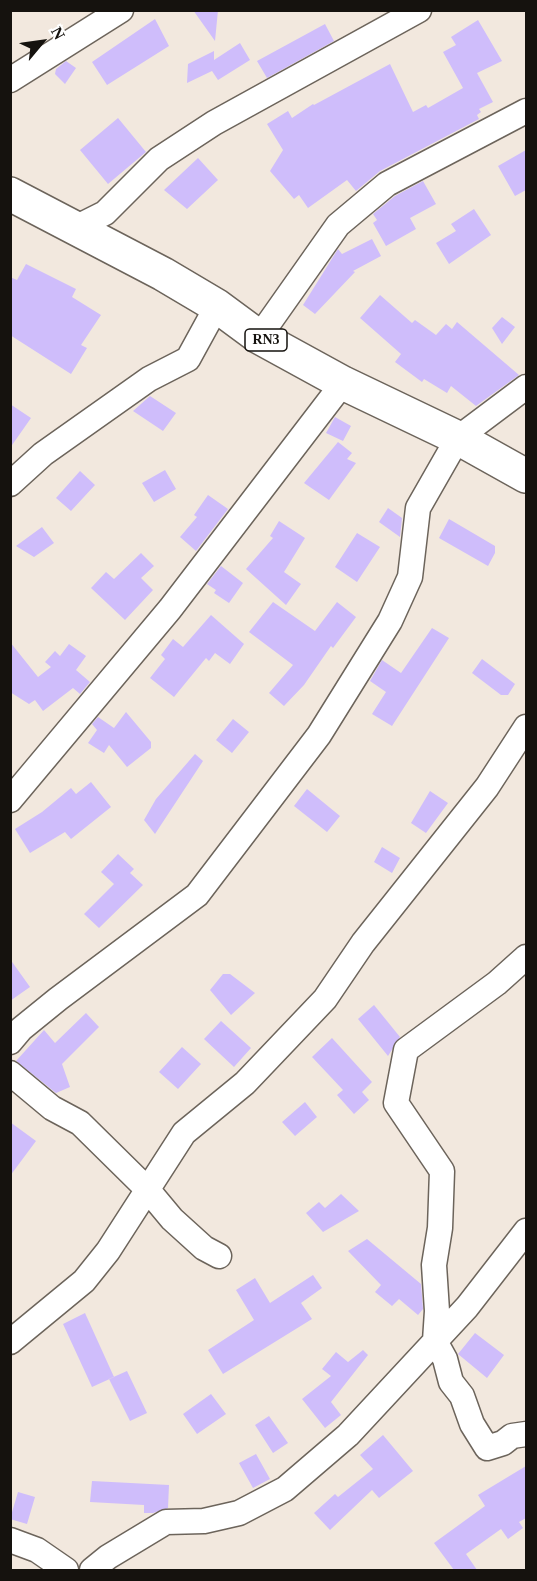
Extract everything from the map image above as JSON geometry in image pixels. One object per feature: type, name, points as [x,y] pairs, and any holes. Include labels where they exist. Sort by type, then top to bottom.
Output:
[{"type":"highway","name":"RN3","points":[[10,194],[75,228],[104,228],[259,337],[343,382],[458,438],[526,476]]},
{"type":"street","points":[[10,80],[122,10]]},
{"type":"street","points":[[104,228],[159,159],[214,123],[419,10]]},
{"type":"street","points":[[259,337],[338,225],[387,184],[526,111]]},
{"type":"street","points":[[10,484],[44,454],[140,386],[188,359],[217,306]]},
{"type":"street","points":[[10,800],[170,609],[343,382]]},
{"type":"street","points":[[10,1042],[21,1029],[58,999],[196,895],[319,735],[390,621],[410,577],[418,508],[458,438],[526,387]]},
{"type":"street","points":[[10,1342],[84,1281],[108,1251],[184,1133],[245,1083],[325,999],[363,943],[487,787],[526,727]]},
{"type":"street","points":[[526,957],[497,982],[406,1050],[396,1103],[442,1171],[440,1228],[434,1265],[437,1311],[435,1341],[445,1359],[451,1382],[462,1396],[472,1424],[487,1448],[503,1443],[512,1436],[526,1434]]},
{"type":"street","points":[[10,1073],[52,1108],[80,1123],[147,1189],[172,1219],[204,1248],[219,1256]]},
{"type":"street","points":[[92,1570],[108,1557],[166,1522],[204,1521],[239,1513],[285,1489],[348,1435],[467,1307],[526,1232]]},
{"type":"street","points":[[10,1540],[37,1550],[66,1570]]},
{"type":"building","points":[[193,10],[218,10],[215,41]]},
{"type":"building","points":[[155,19],[169,46],[107,85],[92,62]]},
{"type":"building","points":[[478,20],[502,61],[477,73],[493,102],[479,109],[481,112],[477,115],[479,119],[380,171],[356,191],[347,180],[308,208],[299,195],[294,199],[270,171],[283,150],[267,124],[288,111],[292,118],[313,104],[390,64],[413,112],[426,105],[428,108],[463,88],[443,52],[456,45],[451,37]]},
{"type":"building","points":[[325,24],[334,41],[267,78],[257,61]]},
{"type":"building","points":[[240,43],[250,60],[218,80],[212,71],[187,83],[188,64],[214,51],[214,60]]},
{"type":"building","points":[[66,61],[76,68],[65,84],[55,74],[56,69]]},
{"type":"building","points":[[118,118],[146,152],[108,184],[80,150]]},
{"type":"building","points":[[526,150],[526,190],[515,196],[498,166]]},
{"type":"building","points":[[198,158],[218,180],[187,209],[164,190]]},
{"type":"building","points":[[423,181],[436,204],[410,218],[416,229],[386,246],[373,223],[377,220],[373,214],[395,196]]},
{"type":"building","points":[[474,209],[491,235],[449,264],[436,243],[456,231],[451,224]]},
{"type":"building","points":[[372,239],[381,256],[353,271],[355,272],[315,314],[303,305],[338,249],[342,254]]},
{"type":"building","points":[[26,264],[76,289],[72,297],[101,315],[81,345],[87,348],[71,374],[10,335],[10,277],[17,280]]},
{"type":"building","points":[[380,295],[412,323],[415,320],[436,335],[446,324],[452,329],[457,322],[519,375],[476,406],[451,386],[447,393],[424,379],[422,382],[395,362],[401,354],[360,318]]},
{"type":"building","points":[[502,317],[515,327],[502,344],[492,328]]},
{"type":"building","points":[[150,396],[176,413],[163,431],[133,411]]},
{"type":"building","points":[[10,404],[31,418],[10,448]]},
{"type":"building","points":[[335,417],[351,426],[343,441],[326,433]]},
{"type":"building","points":[[338,442],[352,453],[347,459],[356,463],[329,500],[304,483]]},
{"type":"building","points":[[165,470],[176,489],[154,502],[142,483]]},
{"type":"building","points":[[80,471],[95,485],[71,511],[56,498]]},
{"type":"building","points":[[208,495],[228,509],[196,551],[180,537],[197,517],[194,515]]},
{"type":"building","points":[[388,508],[402,518],[400,537],[379,522]]},
{"type":"building","points":[[449,519],[495,546],[495,553],[488,566],[439,538]]},
{"type":"building","points":[[279,521],[305,538],[284,572],[301,584],[286,605],[246,569],[273,538],[270,536]]},
{"type":"building","points":[[42,527],[54,543],[34,557],[16,546]]},
{"type":"building","points":[[357,533],[380,547],[357,582],[335,567]]},
{"type":"building","points":[[141,553],[154,566],[141,578],[153,590],[125,620],[91,588],[106,572],[114,579]]},
{"type":"building","points":[[221,566],[243,583],[229,603],[214,593],[216,590],[207,584]]},
{"type":"building","points":[[273,602],[315,631],[337,602],[356,617],[333,648],[331,646],[304,685],[284,706],[269,693],[293,665],[249,632]]},
{"type":"building","points":[[211,615],[244,644],[230,664],[215,653],[209,661],[206,658],[174,697],[150,678],[165,659],[161,655],[173,639],[183,647]]},
{"type":"building","points":[[432,628],[449,638],[392,726],[372,714],[386,692],[370,681],[382,660],[401,673]]},
{"type":"building","points":[[10,642],[38,677],[51,667],[45,662],[55,651],[60,656],[69,644],[86,656],[76,670],[90,682],[80,694],[73,688],[43,711],[35,700],[29,704],[10,692]]},
{"type":"building","points":[[482,659],[515,684],[508,695],[501,695],[472,673]]},
{"type":"building","points":[[126,712],[151,742],[151,748],[127,767],[109,745],[104,753],[88,743],[97,730],[92,724],[98,717],[114,728]]},
{"type":"building","points":[[233,719],[249,732],[232,753],[216,740]]},
{"type":"building","points":[[195,754],[203,761],[155,834],[144,820],[156,799]]},
{"type":"building","points":[[91,782],[111,807],[71,839],[65,832],[30,853],[15,829],[42,812],[71,788],[76,794]]},
{"type":"building","points":[[307,789],[340,816],[327,832],[294,806]]},
{"type":"building","points":[[430,791],[448,803],[426,833],[411,823]]},
{"type":"building","points":[[382,847],[400,858],[392,873],[374,862]]},
{"type":"building","points":[[118,854],[134,869],[130,873],[143,885],[99,928],[84,914],[114,884],[101,872]]},
{"type":"building","points":[[10,959],[30,987],[10,1001]]},
{"type":"building","points":[[223,974],[230,974],[255,993],[231,1015],[210,990]]},
{"type":"building","points":[[374,1005],[400,1037],[388,1056],[358,1019]]},
{"type":"building","points":[[86,1013],[99,1027],[62,1064],[70,1087],[56,1093],[16,1061],[44,1030],[55,1043]]},
{"type":"building","points":[[221,1021],[251,1048],[234,1067],[204,1039]]},
{"type":"building","points":[[332,1038],[372,1082],[362,1092],[369,1100],[354,1114],[337,1095],[343,1090],[312,1057]]},
{"type":"building","points":[[182,1047],[201,1064],[178,1089],[159,1072]]},
{"type":"building","points":[[305,1102],[317,1117],[295,1136],[282,1122]]},
{"type":"building","points":[[10,1122],[36,1141],[10,1176]]},
{"type":"building","points":[[341,1194],[359,1211],[323,1232],[306,1213],[319,1202],[325,1208]]},
{"type":"building","points":[[367,1239],[421,1284],[423,1309],[418,1315],[399,1299],[392,1306],[375,1292],[381,1285],[348,1251]]},
{"type":"building","points":[[313,1275],[322,1288],[301,1303],[312,1319],[223,1374],[208,1350],[254,1320],[236,1290],[255,1278],[270,1303]]},
{"type":"building","points":[[85,1313],[114,1377],[92,1387],[63,1324]]},
{"type":"building","points":[[475,1333],[504,1355],[487,1378],[458,1354]]},
{"type":"building","points":[[363,1350],[368,1355],[331,1402],[341,1415],[325,1428],[302,1399],[331,1376],[322,1369],[336,1352],[348,1362]]},
{"type":"building","points":[[127,1371],[147,1413],[130,1421],[109,1379]]},
{"type":"building","points":[[211,1394],[226,1414],[197,1434],[183,1414]]},
{"type":"building","points":[[269,1416],[288,1443],[273,1453],[255,1425]]},
{"type":"building","points":[[383,1435],[413,1471],[379,1498],[372,1490],[330,1530],[314,1513],[335,1494],[338,1497],[373,1469],[360,1455]]},
{"type":"building","points":[[256,1454],[270,1479],[253,1488],[239,1463]]},
{"type":"building","points":[[526,1466],[526,1518],[519,1522],[523,1528],[508,1539],[501,1529],[466,1554],[477,1570],[454,1570],[434,1543],[485,1506],[478,1495]]},
{"type":"building","points":[[92,1481],[169,1485],[168,1508],[153,1513],[144,1513],[144,1505],[90,1502]]},
{"type":"building","points":[[18,1492],[35,1497],[27,1524],[10,1519]]}]
